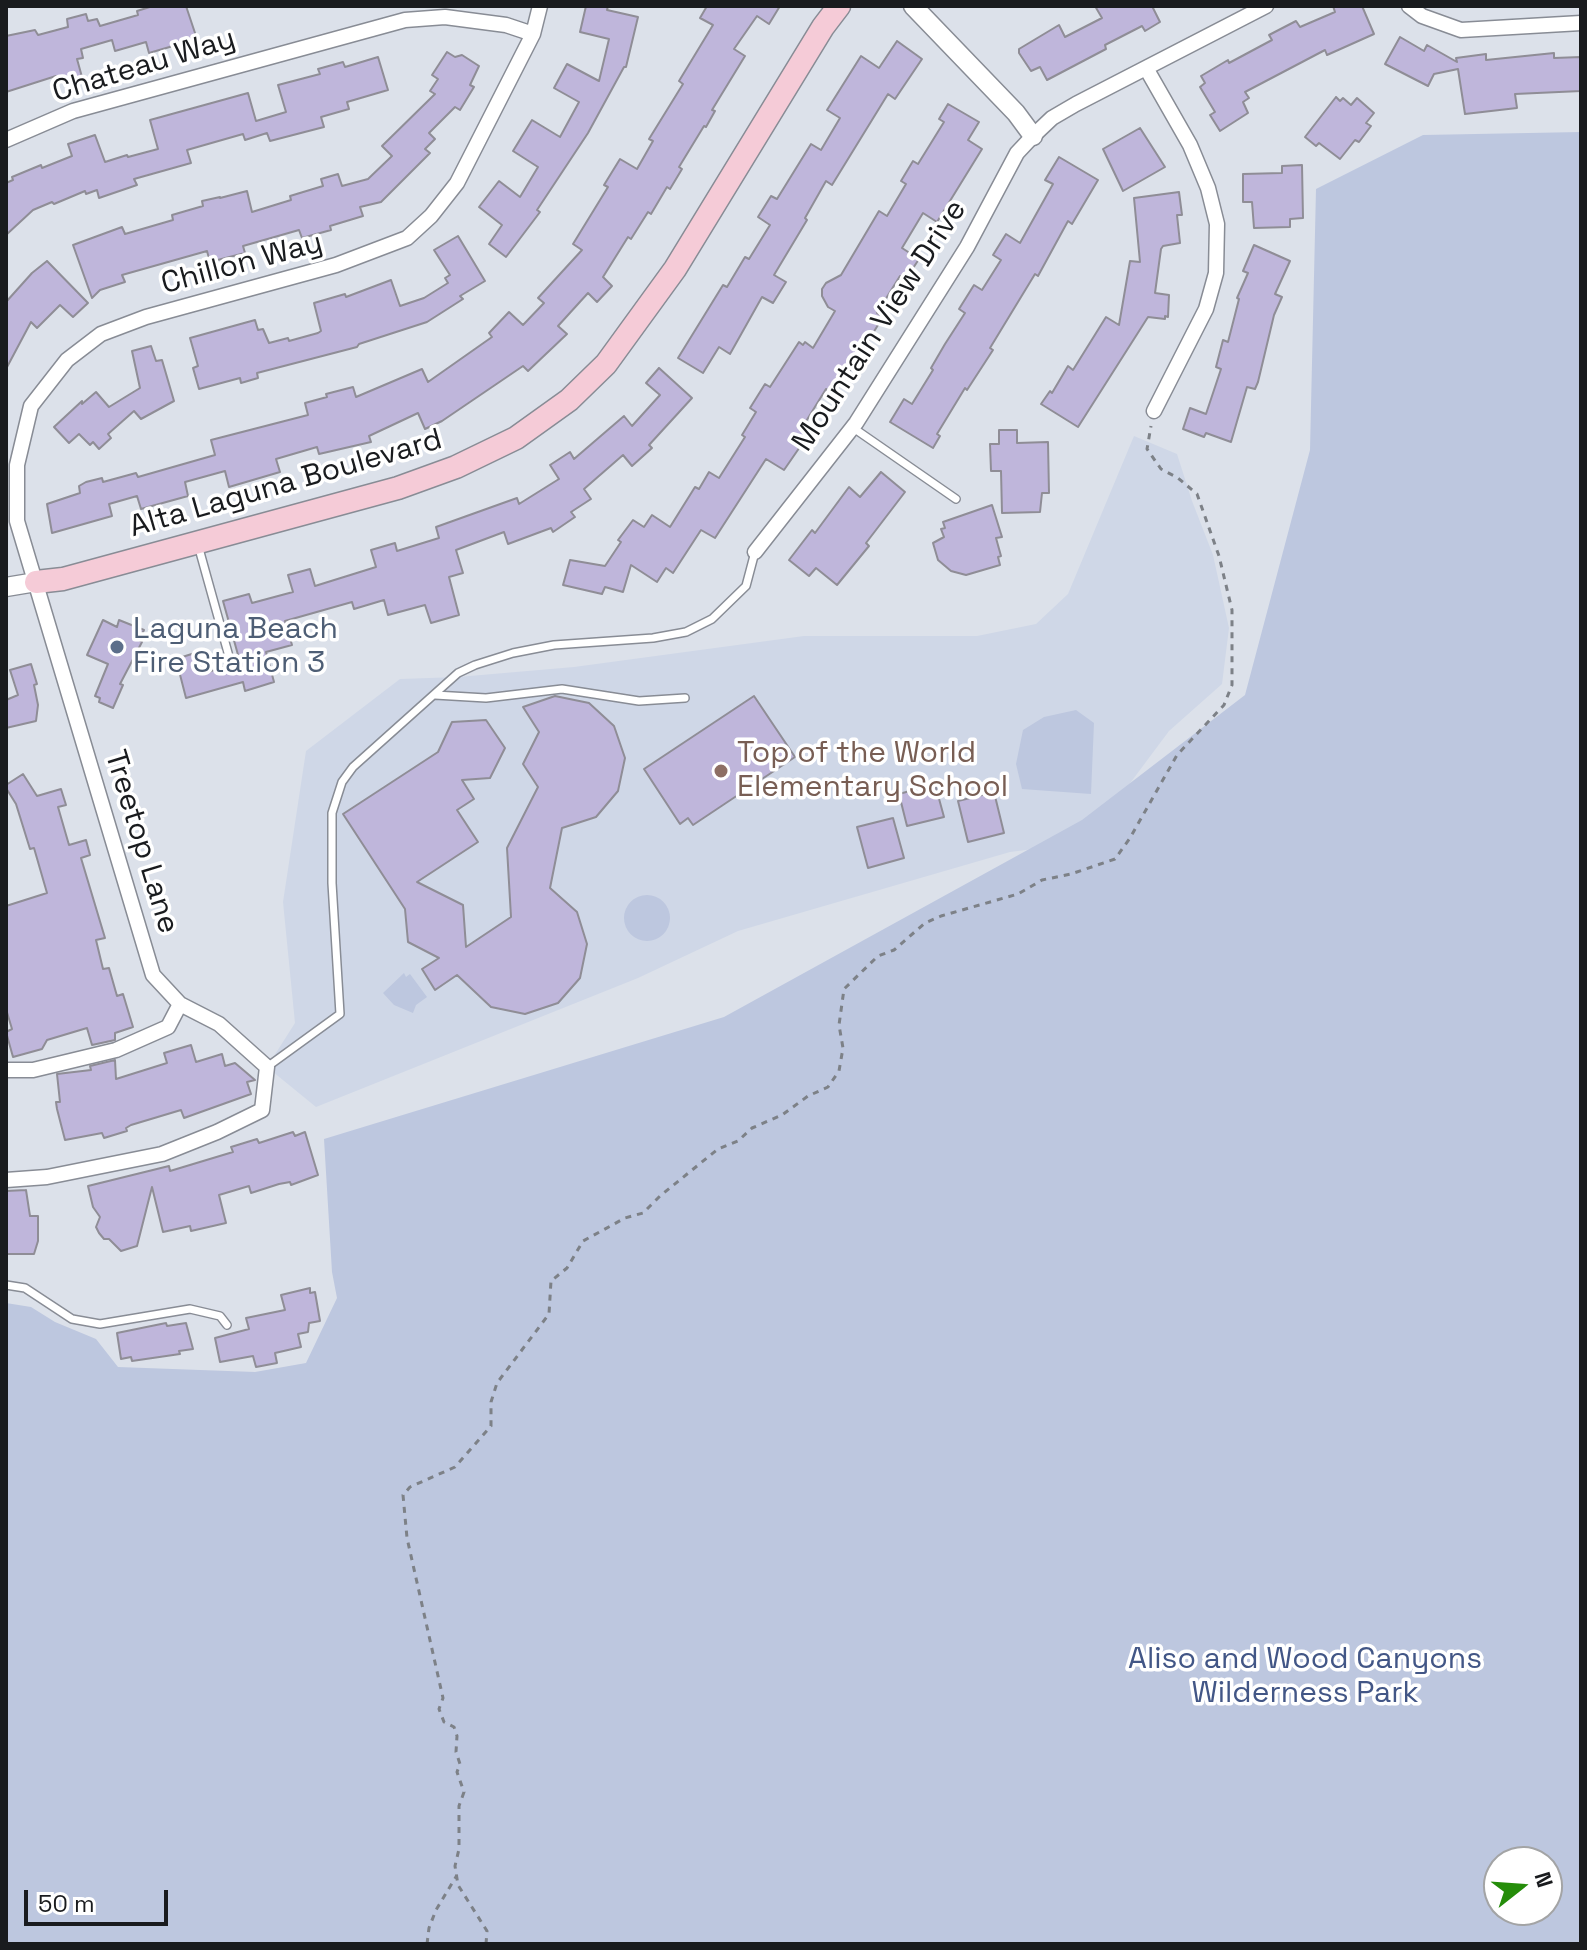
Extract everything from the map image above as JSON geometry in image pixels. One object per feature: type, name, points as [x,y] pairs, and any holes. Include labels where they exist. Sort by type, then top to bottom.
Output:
[{"type":"main road","name":"Alta Laguna Boulevard","points":[[36,582],[63,579],[398,488],[456,467],[516,438],[569,400],[606,364],[675,269],[823,27],[839,6]]},
{"type":"street","name":"Chillon Way","points":[[36,582],[17,521],[17,465],[31,406],[67,360],[101,334],[146,317],[336,265],[407,238],[431,216],[457,183],[533,34],[540,6]]},
{"type":"street","points":[[913,6],[1016,113],[1033,136]]},
{"type":"street","name":"Mountain View Drive","points":[[755,552],[852,427],[967,247],[1017,153],[1052,118],[1266,6]]},
{"type":"street","points":[[1409,6],[1422,16],[1461,30],[1581,23]]},
{"type":"street","name":"Chateau Way","points":[[6,140],[73,111],[405,20],[445,17],[506,25],[533,34]]},
{"type":"street","points":[[1146,68],[1190,145],[1208,188],[1217,224],[1216,273],[1206,309],[1154,411]]},
{"type":"street","name":"Alta Laguna Boulevard","points":[[6,587],[36,582]]},
{"type":"street","name":"Treetop Lane","points":[[36,582],[153,975],[180,1004],[219,1024],[267,1067]]},
{"type":"street","points":[[6,1070],[33,1070],[116,1050],[168,1027],[180,1004]]},
{"type":"street","points":[[6,1180],[47,1177],[162,1154],[217,1132],[262,1110],[267,1067]]},
{"type":"lane","points":[[852,427],[956,499]]},
{"type":"lane","points":[[197,543],[230,660]]},
{"type":"lane","name":"Mountain View Drive","points":[[267,1067],[340,1014],[332,883],[332,813],[342,782],[353,767],[458,673],[475,665],[554,645],[653,638],[686,632],[712,619],[746,586],[755,552]]},
{"type":"lane","points":[[435,695],[486,698],[562,689],[639,701],[685,698]]},
{"type":"lane","points":[[6,1285],[25,1288],[72,1319],[100,1324],[190,1309],[220,1316],[227,1325]]},
{"type":"path","points":[[486,1944],[487,1931],[458,1885],[455,1866],[459,1849],[459,1806],[464,1792],[457,1772],[460,1764],[456,1752],[457,1736],[454,1727],[444,1722],[439,1709],[443,1698],[407,1538],[403,1495],[410,1487],[455,1467],[491,1426],[491,1402],[497,1383],[549,1314],[551,1281],[567,1268],[583,1241],[625,1218],[643,1213],[718,1149],[738,1141],[752,1128],[782,1115],[808,1096],[828,1087],[839,1071],[843,1048],[839,1025],[844,989],[878,956],[894,950],[925,923],[941,916],[1018,894],[1042,880],[1115,859],[1177,755],[1224,705],[1232,685],[1232,610],[1219,556],[1197,494],[1161,469],[1147,449],[1154,411]]},
{"type":"path","points":[[427,1944],[436,1910],[457,1875]]},
{"type":"shaded area","name":"Top of the World Elementary School","points":[[1134,436],[1177,454],[1213,555],[1229,628],[1222,684],[1169,731],[1125,790],[1065,845],[1010,852],[738,931],[638,978],[316,1107],[267,1067],[295,1023],[283,902],[306,751],[400,679],[574,667],[804,636],[977,636],[1036,624],[1068,594]]},
{"type":"green space","name":"Aliso and Wood Canyons Wilderness Park","points":[[1581,132],[1581,1944],[6,1944],[6,1303],[31,1307],[55,1322],[96,1339],[118,1367],[255,1372],[306,1363],[337,1298],[332,1272],[324,1139],[724,1017],[1082,820],[1245,695],[1310,450],[1316,189],[1423,135]]},
{"type":"green space","points":[[1076,710],[1094,723],[1091,794],[1022,789],[1016,764],[1023,730],[1044,717]]},
{"type":"green space","points":[[647,895],[663,902],[670,918],[663,934],[647,941],[631,934],[624,918],[631,902]]},
{"type":"green space","points":[[404,973],[406,977],[410,974],[427,997],[416,1005],[413,1013],[394,1005],[383,993]]},
{"type":"building","points":[[153,6],[186,6],[197,39],[149,53],[146,42],[115,51],[112,40],[81,49],[83,58],[77,59],[82,77],[58,83],[56,76],[6,92],[6,36],[35,30],[38,35],[68,27],[67,19],[86,14],[88,21],[97,19],[100,26],[138,15],[137,11]]},
{"type":"building","points":[[586,6],[608,6],[607,10],[638,17],[626,67],[588,133],[537,210],[540,212],[506,257],[489,244],[502,225],[479,207],[499,181],[520,197],[538,167],[513,151],[532,120],[560,137],[579,102],[554,88],[567,64],[599,81],[609,39],[580,32]]},
{"type":"building","points":[[707,6],[780,6],[769,24],[757,16],[734,49],[745,56],[712,110],[715,111],[706,127],[679,167],[682,169],[670,189],[667,187],[631,239],[628,237],[603,277],[612,286],[597,302],[588,293],[558,326],[567,334],[528,371],[523,366],[442,421],[425,429],[418,413],[369,436],[371,442],[319,454],[317,447],[276,459],[280,472],[229,487],[225,471],[185,482],[188,496],[141,509],[137,496],[109,504],[112,516],[52,533],[47,504],[80,493],[79,486],[86,482],[102,478],[103,482],[136,473],[138,477],[215,455],[211,440],[308,415],[305,403],[327,397],[326,394],[353,387],[356,397],[422,369],[428,382],[492,337],[489,333],[509,312],[523,325],[544,303],[538,298],[582,250],[573,244],[608,187],[604,185],[620,159],[637,169],[653,141],[649,139],[683,84],[679,81],[713,25],[700,18]]},
{"type":"building","points":[[1095,6],[1152,6],[1160,22],[1145,31],[1142,26],[1047,80],[1040,67],[1031,71],[1019,49],[1059,25],[1065,37],[1102,18]]},
{"type":"building","points":[[1333,6],[1362,6],[1374,34],[1327,55],[1325,50],[1245,92],[1249,98],[1243,102],[1248,113],[1220,131],[1210,115],[1215,112],[1200,87],[1205,83],[1201,76],[1272,40],[1269,35],[1296,21],[1300,27],[1335,12]]},
{"type":"building","points":[[1400,37],[1424,51],[1427,45],[1457,62],[1456,58],[1486,54],[1486,60],[1554,53],[1554,58],[1581,57],[1581,91],[1515,94],[1517,108],[1465,114],[1458,69],[1434,74],[1428,86],[1385,64]]},
{"type":"building","points":[[897,41],[922,59],[895,99],[888,94],[832,185],[826,181],[774,275],[786,282],[773,303],[762,297],[730,354],[719,347],[703,373],[678,358],[723,285],[727,287],[745,257],[749,259],[770,225],[758,217],[771,196],[777,199],[811,144],[821,150],[840,118],[827,110],[861,56],[879,68]]},
{"type":"building","points":[[447,52],[455,57],[462,55],[479,66],[470,85],[474,87],[460,110],[455,107],[429,133],[435,139],[425,149],[430,153],[381,202],[360,207],[363,216],[302,238],[299,230],[243,246],[245,253],[210,262],[207,251],[122,275],[125,282],[100,290],[92,298],[73,245],[122,227],[125,234],[173,220],[172,215],[203,206],[202,201],[247,191],[252,212],[323,186],[321,179],[338,174],[342,186],[368,179],[392,156],[382,146],[435,94],[430,91],[438,79],[432,75]]},
{"type":"building","points":[[378,57],[388,90],[347,102],[349,109],[321,117],[324,127],[270,141],[267,133],[245,140],[243,134],[187,150],[191,163],[134,179],[137,185],[99,198],[97,190],[86,194],[85,191],[54,204],[52,202],[33,210],[6,235],[6,183],[13,180],[12,177],[41,165],[42,168],[72,156],[68,144],[95,135],[105,162],[158,149],[150,120],[248,93],[256,121],[286,112],[278,85],[320,74],[318,69],[343,62],[345,67]]},
{"type":"building","points":[[1336,97],[1340,101],[1343,98],[1351,105],[1357,98],[1374,113],[1366,123],[1371,126],[1340,159],[1305,137]]},
{"type":"building","points":[[948,104],[979,122],[968,140],[982,149],[937,222],[923,213],[902,248],[919,259],[906,279],[900,276],[877,313],[883,317],[845,378],[842,377],[832,392],[826,389],[805,423],[813,428],[784,470],[766,459],[715,538],[701,530],[673,573],[666,568],[657,582],[631,565],[623,592],[605,587],[602,594],[563,585],[570,560],[605,566],[621,542],[618,540],[633,520],[644,527],[652,515],[670,527],[695,487],[699,489],[709,472],[719,478],[745,437],[742,435],[756,412],[750,408],[765,384],[770,387],[799,342],[813,348],[835,311],[828,307],[822,289],[826,283],[841,275],[879,211],[887,216],[906,184],[901,181],[913,161],[918,164],[944,122],[939,119]]},
{"type":"building","points":[[1140,128],[1165,167],[1123,191],[1103,149]]},
{"type":"building","points":[[1059,157],[1098,180],[1072,224],[1068,221],[1038,276],[1035,274],[990,348],[993,350],[937,434],[940,436],[933,448],[890,422],[904,399],[912,404],[933,370],[931,368],[965,313],[959,309],[974,285],[982,290],[1001,260],[993,255],[1006,234],[1020,243],[1053,184],[1045,180]]},
{"type":"building","points":[[1302,165],[1303,218],[1290,219],[1290,227],[1254,228],[1252,202],[1243,202],[1243,174],[1282,173],[1282,166]]},
{"type":"building","points":[[1179,192],[1182,215],[1177,215],[1180,243],[1161,249],[1155,293],[1169,295],[1168,317],[1148,317],[1078,427],[1041,404],[1050,391],[1052,393],[1068,366],[1073,370],[1106,317],[1119,325],[1130,261],[1140,262],[1134,198]]},
{"type":"building","points":[[458,236],[485,281],[427,322],[357,347],[257,373],[258,378],[241,383],[240,378],[199,389],[193,368],[198,366],[190,338],[255,320],[258,330],[263,329],[269,343],[318,333],[321,331],[314,303],[345,294],[346,297],[391,280],[400,306],[424,298],[448,283],[445,278],[450,275],[434,250]]},
{"type":"building","points":[[1254,245],[1290,261],[1275,294],[1282,297],[1274,315],[1258,382],[1255,389],[1247,387],[1231,442],[1206,433],[1204,437],[1183,429],[1190,408],[1206,414],[1221,369],[1216,367],[1223,340],[1228,342],[1237,298],[1248,273],[1243,271]]},
{"type":"building","points":[[47,261],[88,303],[73,317],[60,305],[37,328],[31,322],[6,369],[6,302]]},
{"type":"building","points":[[151,346],[156,361],[162,360],[174,401],[141,419],[134,411],[108,434],[111,438],[99,449],[79,434],[69,443],[54,427],[96,392],[109,407],[140,388],[132,351]]},
{"type":"building","points":[[659,368],[692,398],[649,445],[652,448],[632,466],[623,455],[584,489],[591,499],[571,512],[575,517],[553,532],[551,528],[508,544],[504,532],[456,550],[463,573],[449,577],[459,615],[431,623],[425,605],[388,615],[384,600],[354,609],[352,602],[285,621],[292,645],[266,652],[274,682],[245,691],[243,682],[186,698],[176,659],[198,652],[201,664],[205,662],[208,672],[240,662],[223,601],[249,594],[252,603],[293,592],[288,575],[310,569],[315,586],[376,567],[371,550],[395,543],[397,551],[439,538],[436,527],[517,498],[519,504],[559,479],[550,465],[570,452],[574,459],[624,416],[632,426],[660,395],[646,383]]},
{"type":"building","points":[[999,430],[1017,430],[1017,443],[1048,442],[1049,493],[1042,493],[1040,512],[1002,513],[1001,471],[991,471],[990,444],[999,444]]},
{"type":"building","points":[[881,472],[905,492],[866,543],[869,546],[837,585],[816,568],[809,576],[789,560],[812,530],[815,533],[849,487],[860,497]]},
{"type":"building","points":[[992,505],[1002,537],[996,538],[1000,565],[966,575],[951,571],[938,560],[933,543],[944,537],[941,529],[945,528],[943,522]]},
{"type":"building","points":[[103,620],[117,627],[119,620],[144,630],[139,640],[142,642],[120,684],[123,685],[113,708],[99,702],[100,698],[95,696],[108,664],[87,655]]},
{"type":"building","points":[[31,664],[37,684],[34,685],[38,705],[36,721],[6,728],[6,700],[18,695],[10,670]]},
{"type":"building","points":[[555,696],[589,703],[614,726],[625,758],[618,791],[596,817],[562,828],[550,888],[577,912],[587,944],[580,978],[558,1003],[525,1014],[491,1007],[457,975],[435,990],[422,969],[439,958],[408,942],[405,909],[343,814],[438,752],[452,722],[486,720],[505,748],[490,778],[462,780],[474,799],[457,810],[478,842],[417,882],[463,905],[466,947],[511,917],[507,848],[538,787],[523,764],[539,732],[523,707]]},
{"type":"building","points":[[754,696],[795,757],[693,825],[688,818],[680,824],[644,769]]},
{"type":"building","points":[[23,774],[37,796],[61,789],[66,805],[58,807],[69,845],[86,840],[90,855],[81,858],[105,938],[96,940],[103,969],[109,968],[117,996],[123,994],[133,1027],[115,1033],[115,1040],[92,1045],[87,1028],[47,1040],[42,1049],[13,1057],[6,1032],[12,1029],[6,1009],[6,906],[47,893],[34,848],[30,849],[16,804],[6,788]]},
{"type":"building","points":[[935,784],[944,817],[907,826],[899,794]]},
{"type":"building","points":[[994,792],[1004,833],[968,842],[958,801]]},
{"type":"building","points":[[893,818],[904,858],[868,868],[857,827]]},
{"type":"building","points":[[191,1045],[196,1062],[222,1054],[225,1066],[235,1063],[255,1080],[247,1082],[251,1094],[184,1118],[181,1110],[131,1125],[126,1128],[127,1131],[104,1138],[102,1133],[65,1140],[56,1102],[60,1102],[57,1074],[91,1070],[90,1066],[115,1060],[116,1079],[167,1063],[164,1053]]},
{"type":"building","points":[[293,1132],[295,1136],[305,1132],[318,1175],[291,1185],[290,1182],[279,1184],[251,1193],[249,1186],[219,1195],[226,1223],[191,1231],[190,1226],[163,1232],[152,1187],[137,1246],[121,1251],[99,1233],[96,1227],[100,1217],[93,1207],[88,1186],[169,1166],[170,1171],[233,1152],[231,1147],[257,1139],[259,1143]]},
{"type":"building","points":[[26,1190],[30,1216],[38,1216],[38,1241],[34,1254],[6,1254],[6,1191]]},
{"type":"building","points":[[310,1288],[310,1293],[315,1292],[320,1321],[309,1323],[308,1332],[298,1334],[301,1347],[275,1353],[277,1363],[256,1367],[253,1356],[220,1362],[215,1338],[249,1329],[246,1318],[285,1310],[281,1295]]},
{"type":"building","points":[[166,1323],[167,1326],[186,1323],[193,1349],[132,1361],[131,1357],[121,1359],[117,1333]]},
{"type":"place","name":"Laguna Beach Fire Station 3","points":[[117,647]]},
{"type":"place","name":"Top of the World Elementary School","points":[[721,771]]}]
